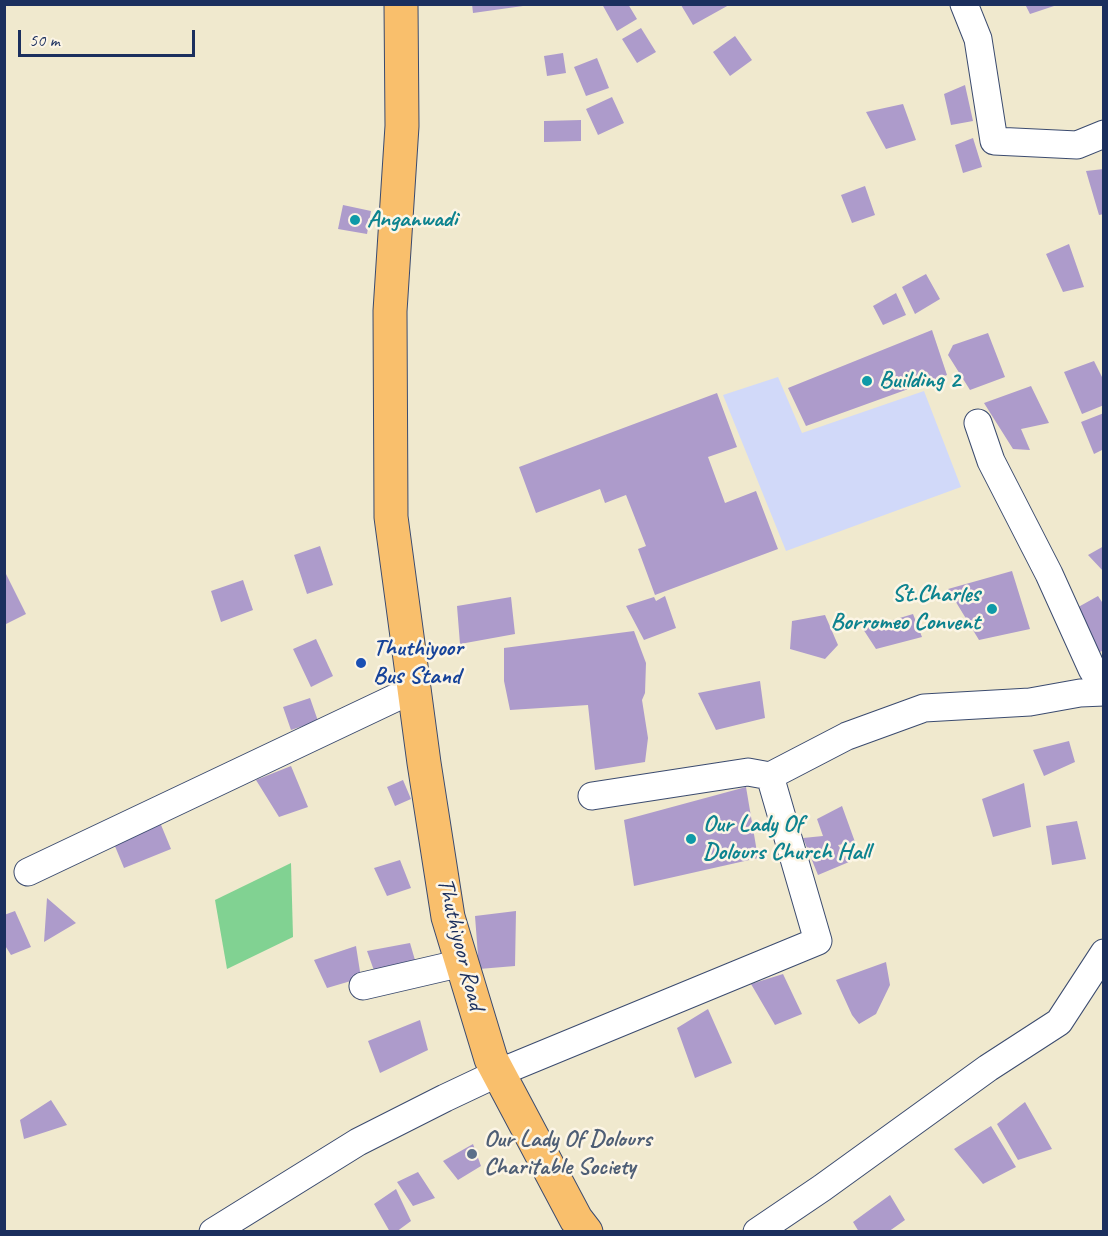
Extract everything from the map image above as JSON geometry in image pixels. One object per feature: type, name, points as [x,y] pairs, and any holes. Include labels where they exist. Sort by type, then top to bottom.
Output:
[{"type":"main road","name":"Thuthiyoor Road","points":[[401,4],[402,126],[390,311],[391,517],[448,917],[491,1059],[576,1219],[586,1232]]},
{"type":"street","points":[[964,4],[978,39],[994,141],[1077,145],[1104,134]]},
{"type":"street","points":[[592,796],[748,772],[770,776],[847,736],[924,708],[1030,702],[1104,690],[992,461],[978,423]]},
{"type":"street","points":[[28,872],[414,689]]},
{"type":"street","points":[[213,1232],[358,1142],[498,1073],[818,940],[770,776]]},
{"type":"street","points":[[757,1232],[988,1068],[1059,1022],[1104,953]]},
{"type":"street","points":[[363,986],[462,963]]},
{"type":"shaded area","points":[[778,377],[802,433],[924,391],[961,487],[786,551],[723,395]]},
{"type":"green space","points":[[291,863],[293,937],[227,969],[215,900]]},
{"type":"building","points":[[472,4],[523,4],[523,6],[473,13]]},
{"type":"building","points":[[602,4],[628,4],[637,19],[617,31]]},
{"type":"building","points":[[1025,4],[1057,4],[1057,5],[1030,14]]},
{"type":"building","points":[[681,5],[729,5],[693,25]]},
{"type":"building","points":[[641,28],[656,52],[637,63],[622,39]]},
{"type":"building","points":[[735,36],[752,60],[730,76],[713,52]]},
{"type":"building","points":[[563,53],[566,73],[547,76],[544,56]]},
{"type":"building","points":[[597,58],[609,88],[586,96],[574,67]]},
{"type":"building","points":[[965,85],[973,121],[951,125],[944,94]]},
{"type":"building","points":[[612,97],[624,123],[598,135],[586,109]]},
{"type":"building","points":[[903,104],[916,140],[886,149],[866,112]]},
{"type":"building","points":[[581,120],[581,141],[544,142],[544,121]]},
{"type":"building","points":[[973,138],[982,167],[963,173],[955,145]]},
{"type":"building","points":[[1104,169],[1104,214],[1099,215],[1086,171]]},
{"type":"building","points":[[865,186],[875,215],[852,223],[841,195]]},
{"type":"building","name":"Anganwadi","points":[[343,205],[371,211],[367,234],[338,229]]},
{"type":"building","points":[[1069,244],[1084,287],[1063,292],[1046,254]]},
{"type":"building","points":[[926,274],[940,299],[915,314],[902,287]]},
{"type":"building","points":[[896,293],[906,315],[883,325],[873,306]]},
{"type":"building","name":"Building 2","points":[[932,330],[947,375],[806,426],[788,388]]},
{"type":"building","points":[[988,333],[1005,377],[970,390],[948,355],[953,345]]},
{"type":"building","points":[[1094,361],[1104,381],[1104,405],[1082,414],[1064,372]]},
{"type":"building","points":[[1031,386],[1049,423],[1021,429],[1030,450],[1013,449],[984,403]]},
{"type":"building","points":[[717,393],[737,447],[708,457],[725,503],[756,491],[778,549],[655,595],[638,549],[646,546],[626,495],[605,503],[600,489],[536,513],[519,467]]},
{"type":"building","points":[[1104,413],[1104,449],[1094,454],[1081,422]]},
{"type":"building","points":[[320,546],[333,585],[307,594],[294,555]]},
{"type":"building","points":[[1104,546],[1104,572],[1088,555]]},
{"type":"building","points":[[4,570],[26,614],[4,625]]},
{"type":"building","name":"St.Charles Borromeo Convent","points":[[1012,571],[1030,629],[979,640],[948,589]]},
{"type":"building","points":[[243,580],[253,610],[221,622],[211,591]]},
{"type":"building","points":[[665,596],[676,628],[644,640],[626,606],[654,597],[656,601]]},
{"type":"building","points":[[1098,596],[1104,605],[1104,650],[1096,654],[1073,610]]},
{"type":"building","points":[[511,597],[515,634],[460,644],[457,606]]},
{"type":"building","points":[[913,614],[922,637],[876,649],[863,629]]},
{"type":"building","points":[[825,615],[838,645],[825,659],[790,649],[792,621]]},
{"type":"building","points":[[634,631],[646,663],[645,693],[642,700],[648,738],[645,762],[595,770],[588,705],[510,710],[504,681],[504,648]]},
{"type":"building","points":[[316,639],[333,676],[311,687],[293,649]]},
{"type":"building","points":[[760,681],[765,718],[716,730],[698,693]]},
{"type":"building","points":[[310,698],[318,721],[291,730],[283,707]]},
{"type":"building","points":[[1069,741],[1075,762],[1044,776],[1033,750]]},
{"type":"building","points":[[291,766],[308,807],[279,817],[256,780]]},
{"type":"building","points":[[403,780],[411,799],[395,806],[387,787]]},
{"type":"building","points":[[1024,783],[1031,827],[993,837],[982,799]]},
{"type":"building","name":"Our Lady Of Dolours Church Hall","points":[[746,787],[758,858],[634,886],[624,820]]},
{"type":"building","points":[[842,806],[855,842],[838,845],[849,862],[818,875],[803,838],[823,836],[817,819]]},
{"type":"building","points":[[159,820],[171,849],[124,868],[112,839]]},
{"type":"building","points":[[1077,821],[1086,859],[1052,865],[1046,826]]},
{"type":"building","points":[[400,860],[411,888],[387,896],[374,868]]},
{"type":"building","points":[[47,898],[76,923],[44,942]]},
{"type":"building","points":[[15,911],[31,947],[11,955],[4,944],[4,915]]},
{"type":"building","points":[[516,911],[515,966],[479,969],[475,916]]},
{"type":"building","points":[[410,943],[417,967],[377,979],[367,951]]},
{"type":"building","points":[[356,946],[361,978],[327,988],[314,960]]},
{"type":"building","points":[[886,962],[890,985],[876,1014],[859,1024],[852,1015],[836,980]]},
{"type":"building","points":[[783,974],[802,1014],[775,1025],[751,984]]},
{"type":"building","points":[[708,1009],[732,1063],[695,1078],[677,1028]]},
{"type":"building","points":[[420,1020],[428,1050],[380,1073],[368,1041]]},
{"type":"building","points":[[51,1100],[67,1125],[24,1139],[20,1120]]},
{"type":"building","points":[[1025,1102],[1052,1149],[1018,1160],[997,1124]]},
{"type":"building","points":[[991,1126],[1016,1167],[983,1184],[954,1149]]},
{"type":"building","points":[[473,1144],[481,1166],[458,1180],[443,1161]]},
{"type":"building","points":[[418,1172],[435,1198],[413,1206],[397,1182]]},
{"type":"building","points":[[396,1189],[411,1221],[396,1232],[390,1232],[374,1204]]},
{"type":"building","points":[[890,1195],[905,1220],[888,1232],[859,1232],[853,1222]]},
{"type":"place","name":"Anganwadi","points":[[355,220]]},
{"type":"place","name":"Building 2","points":[[867,381]]},
{"type":"place","name":"St.Charles Borromeo Convent","points":[[992,609]]},
{"type":"place","name":"Thuthiyoor Bus Stand","points":[[361,663]]},
{"type":"place","name":"Our Lady Of Dolours Church Hall","points":[[691,839]]},
{"type":"place","name":"Our Lady Of Dolours Charitable Society","points":[[472,1154]]}]
